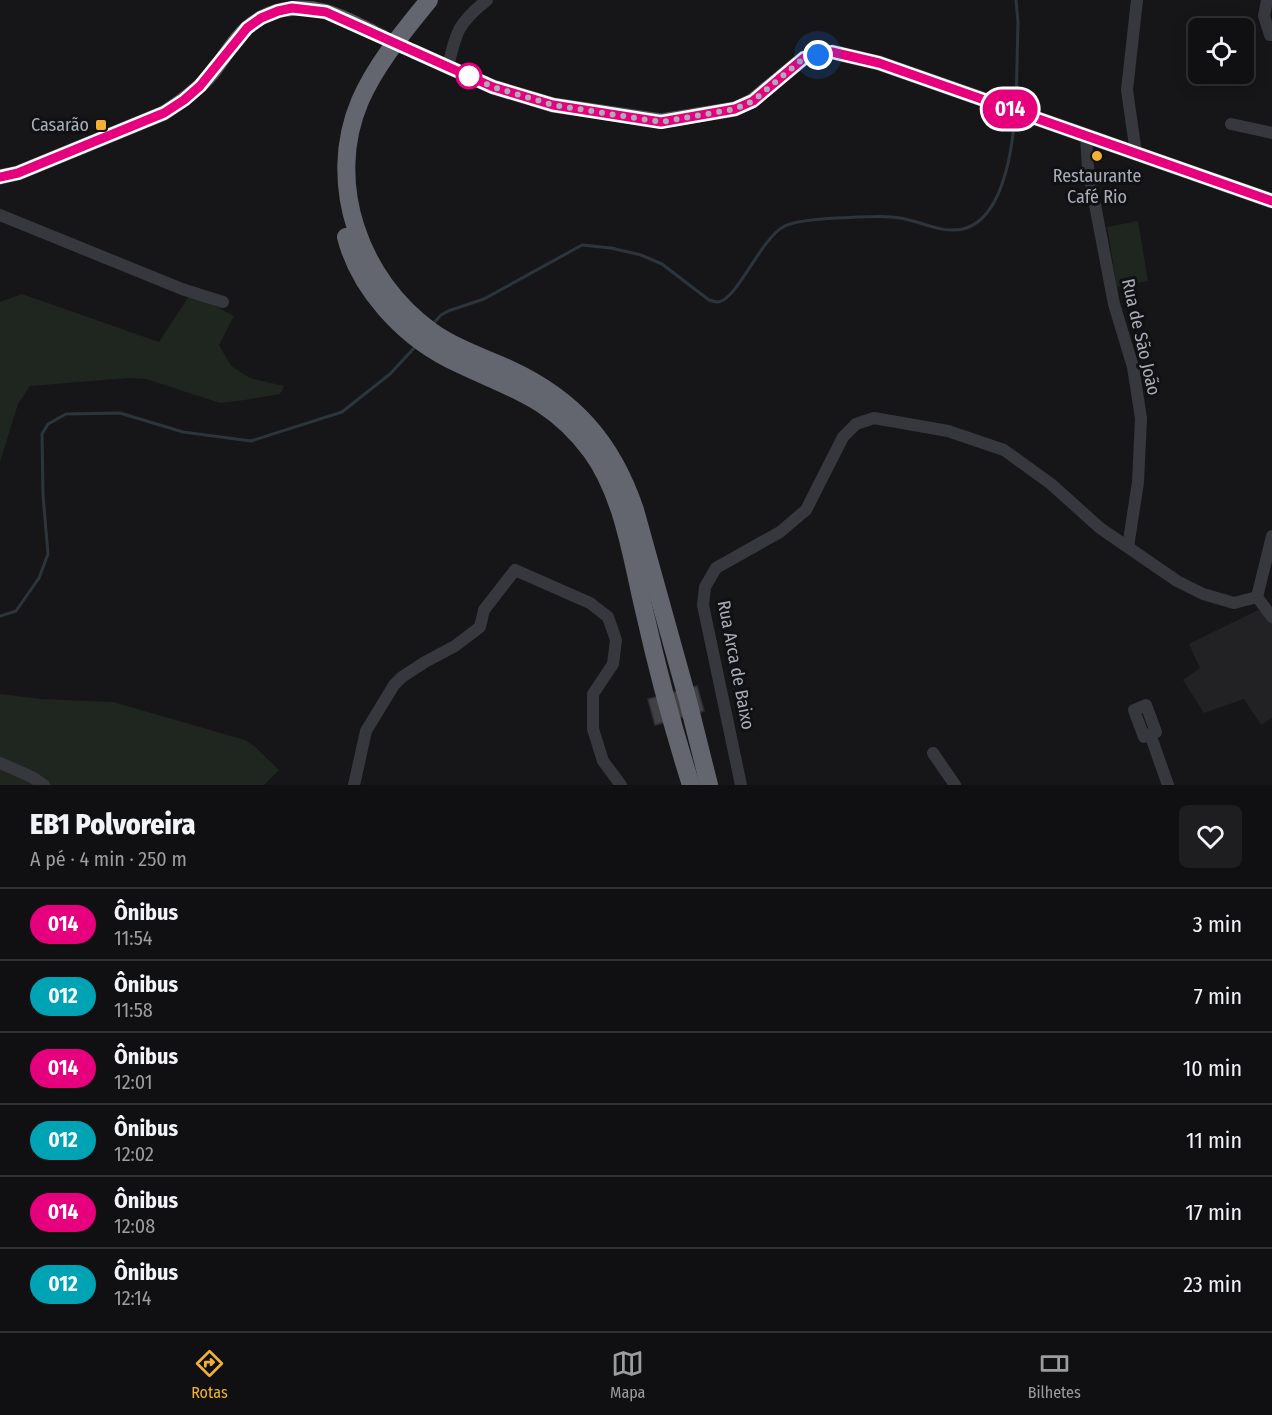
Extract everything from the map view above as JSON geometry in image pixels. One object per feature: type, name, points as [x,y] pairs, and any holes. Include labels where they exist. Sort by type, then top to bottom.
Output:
[{"type":"highway","points":[[414,0],[374,51],[351,92],[345,111],[338,144],[336,177],[337,199],[347,242],[367,283],[380,302],[410,333],[446,357],[509,385],[547,406],[563,420],[592,453],[609,482],[620,512],[667,709],[691,785]]},
{"type":"highway","points":[[429,0],[385,58],[359,103],[349,140],[348,188],[353,223],[374,270],[399,303],[414,318],[450,343],[548,389],[582,418],[608,450],[628,488],[635,510],[709,785]]},
{"type":"main road","points":[[0,177],[18,173],[164,113],[200,86],[247,28],[261,18],[278,11],[292,8],[326,12],[371,31]]},
{"type":"main road","points":[[415,52],[493,87],[553,105],[661,122],[735,109],[753,101],[804,58],[832,52],[879,63],[1272,201]]},
{"type":"street","points":[[447,67],[455,36],[461,24],[469,14],[487,0]]},
{"type":"street","points":[[1136,153],[1127,90],[1137,0]]},
{"type":"street","points":[[1267,0],[1264,16],[1270,35],[1272,35]]},
{"type":"street","points":[[1232,124],[1272,133]]},
{"type":"street","name":"Rua de São João","points":[[1086,136],[1088,168],[1114,304],[1133,367],[1141,417],[1138,482],[1128,547]]},
{"type":"street","points":[[0,215],[182,289],[222,302]]},
{"type":"street","name":"Rua Arca de Baixo","points":[[741,785],[703,605],[705,587],[716,568],[780,532],[806,510],[843,437],[856,424],[874,418],[885,419],[948,431],[1004,450],[1051,484],[1100,528],[1177,581],[1203,594],[1234,603],[1257,597]]},
{"type":"street","points":[[1272,540],[1257,597],[1272,617]]},
{"type":"street","points":[[354,785],[366,731],[394,685],[402,677],[455,646],[480,627],[484,610],[515,570],[590,603],[608,617],[616,640],[613,664],[593,694],[593,729],[603,761],[621,785]]},
{"type":"street","points":[[1150,734],[1168,785]]},
{"type":"street","points":[[933,753],[955,785]]},
{"type":"street","points":[[0,763],[44,785]]},
{"type":"shaded area","points":[[1138,221],[1148,281],[1117,287],[1107,227]]},
{"type":"shaded area","points":[[191,293],[234,316],[219,345],[231,366],[250,378],[284,386],[280,394],[220,403],[146,379],[128,378],[30,386],[18,404],[0,462],[0,302],[22,294],[159,342]]},
{"type":"shaded area","points":[[1258,610],[1272,620],[1272,718],[1261,725],[1244,699],[1204,713],[1183,680],[1200,668],[1189,644]]},
{"type":"shaded area","points":[[0,694],[41,699],[113,702],[245,740],[279,770],[264,785],[0,785]]},
{"type":"building","points":[[697,686],[704,711],[655,725],[648,699]]},
{"type":"waterway","points":[[1016,0],[1018,22],[1016,106]]},
{"type":"waterway","points":[[433,324],[448,311],[484,299],[582,245],[611,248],[641,255],[662,264],[709,300],[718,302],[733,291],[774,234],[794,223],[809,220],[885,216],[947,230],[963,229],[977,223],[988,212],[996,198],[1008,164],[1015,116]]},
{"type":"waterway","points":[[0,616],[16,611],[39,578],[48,554],[43,495],[42,434],[48,424],[66,414],[120,413],[183,432],[251,441],[342,412],[390,374],[416,346]]},
{"type":"tunnel","points":[[371,31],[415,52]]},
{"type":"bus line","name":"014","points":[[0,177],[18,173],[164,113],[200,86],[247,28],[261,18],[278,11],[309,8],[357,24],[493,87],[553,105],[661,122],[735,109],[753,101],[804,58],[832,52],[854,56],[1272,201]]},
{"type":"place","name":"Casarão","points":[[101,125]]},
{"type":"place","name":"Restaurante Café Rio","points":[[1097,156]]},
{"type":"route","points":[[469,76],[463,74],[493,87],[553,105],[661,122],[735,109],[753,101],[804,58],[818,55]]}]
